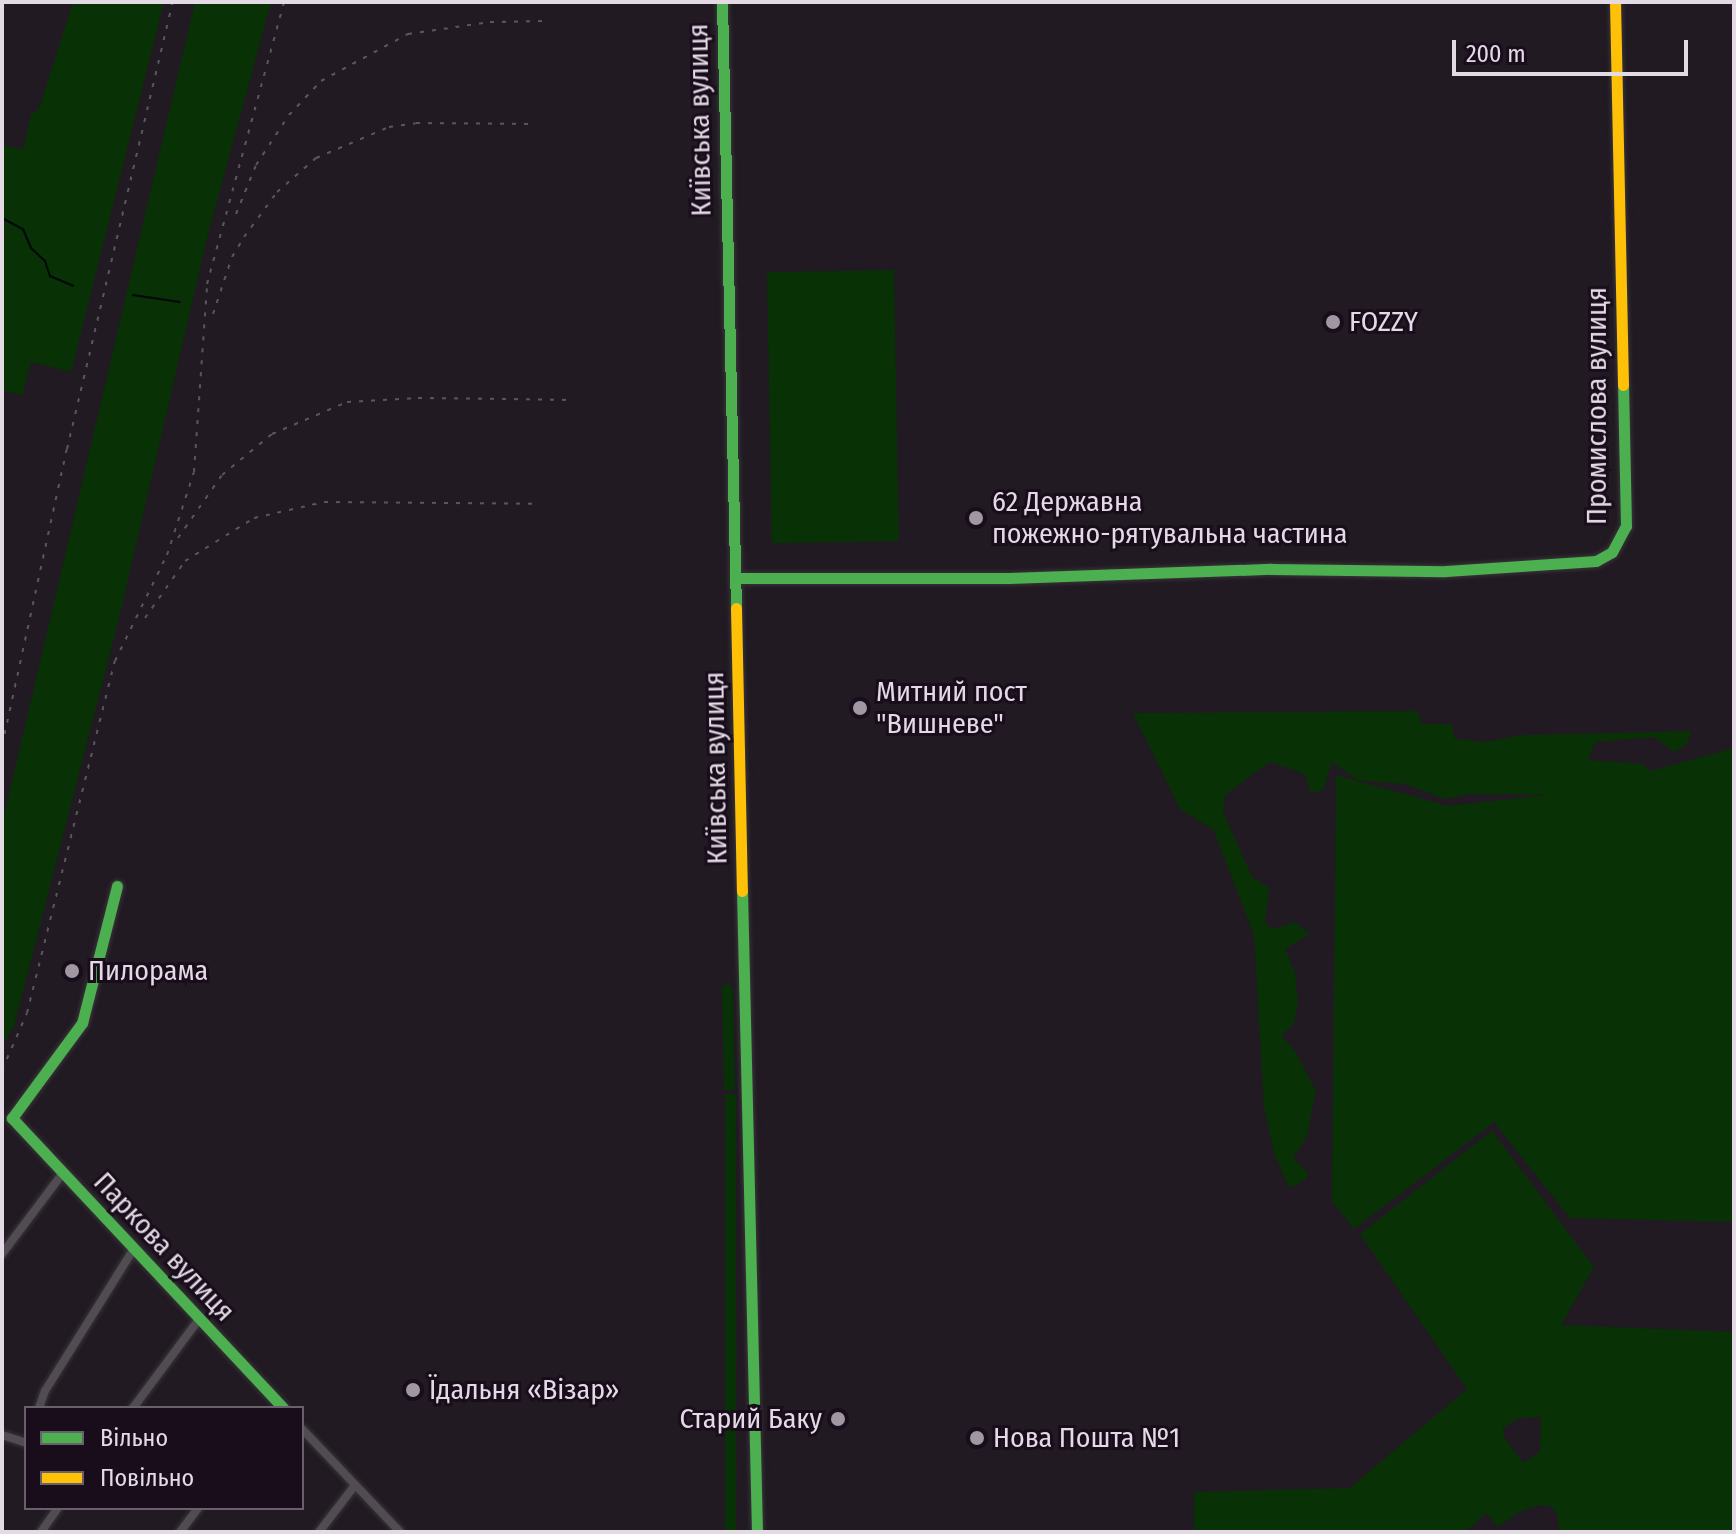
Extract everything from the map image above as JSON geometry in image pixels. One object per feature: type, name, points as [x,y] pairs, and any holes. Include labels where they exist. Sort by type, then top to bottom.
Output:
[{"type":"street","name":"Київська вулиця","points":[[722,2],[757,1532]]},
{"type":"street","name":"Промислова вулиця","points":[[736,578],[1009,578],[1271,569],[1446,571],[1577,565],[1596,561],[1612,552],[1623,537],[1626,526],[1615,2]]},
{"type":"street","name":"Паркова вулиця","points":[[117,886],[82,1023],[12,1118],[277,1406]]},
{"type":"street","points":[[2,1254],[62,1174]]},
{"type":"street","points":[[40,1406],[45,1391],[133,1250]]},
{"type":"street","points":[[134,1406],[199,1319]]},
{"type":"street","points":[[304,1431],[400,1532]]},
{"type":"street","points":[[2,1435],[24,1442]]},
{"type":"street","points":[[319,1532],[355,1485]]},
{"type":"street","points":[[41,1532],[57,1510]]},
{"type":"street","points":[[180,1532],[196,1510]]},
{"type":"green space","points":[[73,2],[164,2],[71,372],[31,362],[22,395],[2,391],[2,145],[23,149],[31,115],[39,109]]},
{"type":"green space","points":[[195,2],[271,2],[207,238],[119,618],[14,1026],[2,1046],[2,824]]},
{"type":"green space","points":[[894,270],[899,541],[772,543],[767,272]]},
{"type":"green space","points":[[1417,711],[1422,724],[1451,724],[1455,739],[1486,742],[1522,735],[1692,731],[1686,745],[1674,752],[1654,737],[1595,742],[1588,760],[1642,764],[1651,771],[1734,748],[1734,1222],[1570,1218],[1494,1122],[1354,1229],[1332,1201],[1336,775],[1448,806],[1548,795],[1467,794],[1445,799],[1405,784],[1358,780],[1332,762],[1323,790],[1311,793],[1305,774],[1269,762],[1225,795],[1223,812],[1252,877],[1269,888],[1265,923],[1274,929],[1295,922],[1310,934],[1285,949],[1295,973],[1298,1004],[1294,1024],[1281,1035],[1295,1051],[1316,1091],[1307,1136],[1293,1158],[1308,1173],[1305,1180],[1289,1188],[1275,1156],[1264,1107],[1254,935],[1213,829],[1180,809],[1133,713]]},
{"type":"green space","points":[[727,983],[733,989],[735,1090],[724,1090],[722,987]]},
{"type":"green space","points":[[725,1094],[736,1094],[736,1532],[725,1532]]},
{"type":"green space","points":[[1492,1131],[1594,1267],[1561,1325],[1734,1332],[1734,1532],[1560,1532],[1557,1513],[1550,1506],[1539,1505],[1519,1512],[1498,1527],[1486,1513],[1466,1532],[1194,1532],[1194,1492],[1350,1488],[1467,1389],[1360,1234]],"holes":[[[1541,1417],[1540,1452],[1523,1463],[1504,1437],[1503,1428],[1519,1418]]]},
{"type":"waterway","points":[[2,218],[23,229],[31,248],[45,261],[50,276],[73,286]]},
{"type":"waterway","points":[[133,295],[179,302]]},
{"type":"railway","points":[[2,746],[67,449],[173,2]]},
{"type":"railway","points":[[2,1070],[27,1013],[115,661],[167,555],[194,472],[207,284],[284,2]]},
{"type":"railway","points":[[236,214],[256,165],[289,115],[321,81],[408,34],[490,22],[545,21]]},
{"type":"railway","points":[[213,314],[232,257],[244,237],[277,192],[316,158],[389,127],[416,123],[531,124]]},
{"type":"railway","points":[[178,538],[222,475],[272,434],[347,402],[418,398],[572,400]]},
{"type":"railway","points":[[145,618],[185,561],[254,518],[324,502],[534,504]]},
{"type":"traffic: fast","points":[[722,2],[736,608]]},
{"type":"traffic: fast","points":[[736,578],[1009,578],[1271,569],[1446,571],[1596,561],[1612,552],[1626,526],[1623,385]]},
{"type":"traffic: fast","points":[[117,886],[82,1023],[12,1118],[281,1406]]},
{"type":"traffic: fast","points":[[742,891],[757,1532]]},
{"type":"traffic: slow","points":[[1615,2],[1623,385]]},
{"type":"traffic: slow","points":[[736,608],[742,891]]},
{"type":"place","name":"FOZZY","points":[[1333,322]]},
{"type":"place","name":"62 Державна пожежно-рятувальна частина","points":[[976,518]]},
{"type":"place","name":"Митний пост \"Вишневе\"","points":[[860,708]]},
{"type":"place","name":"Пилорама","points":[[72,971]]},
{"type":"place","name":"Їдальня «Візар»","points":[[413,1390]]},
{"type":"place","name":"Старий Баку","points":[[838,1419]]},
{"type":"place","name":"Нова Пошта №1","points":[[977,1438]]}]
